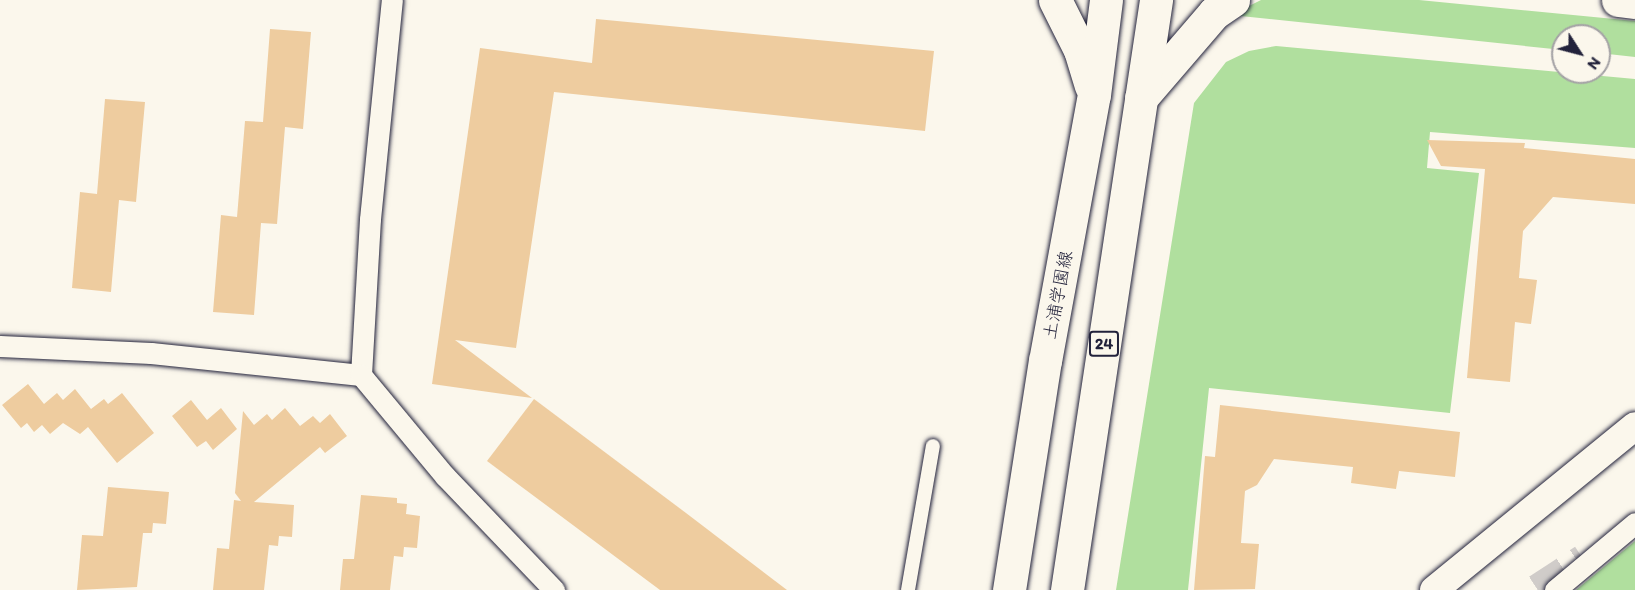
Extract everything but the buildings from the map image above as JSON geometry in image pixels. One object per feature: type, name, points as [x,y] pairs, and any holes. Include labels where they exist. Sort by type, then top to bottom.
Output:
[{"type":"main road","points":[[1055,0],[1080,50],[1094,95]]},
{"type":"main road","name":"土浦学園線","points":[[1009,590],[1045,361],[1094,95],[1106,0]]},
{"type":"main road","name":"24","points":[[1067,590],[1156,0]]},
{"type":"main road","points":[[1141,98],[1214,13],[1233,0]]},
{"type":"main road","points":[[1618,0],[1635,2]]},
{"type":"street","points":[[392,0],[370,219],[361,375],[445,476],[554,590]]},
{"type":"street","points":[[0,346],[151,353],[361,375]]},
{"type":"street","points":[[1434,590],[1635,426]]},
{"type":"street","points":[[1555,590],[1635,523]]},
{"type":"lane","points":[[908,590],[933,446]]},
{"type":"green space","points":[[1261,0],[1419,0],[1635,21],[1635,57],[1611,54],[1611,24],[1551,24],[1551,49],[1231,15]]},
{"type":"green space","points":[[1276,46],[1551,71],[1551,84],[1611,84],[1611,77],[1635,79],[1635,148],[1430,132],[1427,168],[1479,173],[1450,413],[1209,388],[1188,590],[1116,590],[1194,103],[1226,62],[1249,51]]},
{"type":"green space","points":[[1635,541],[1635,590],[1576,590]]},
{"type":"tunnel","points":[[1538,590],[1584,560]]}]
